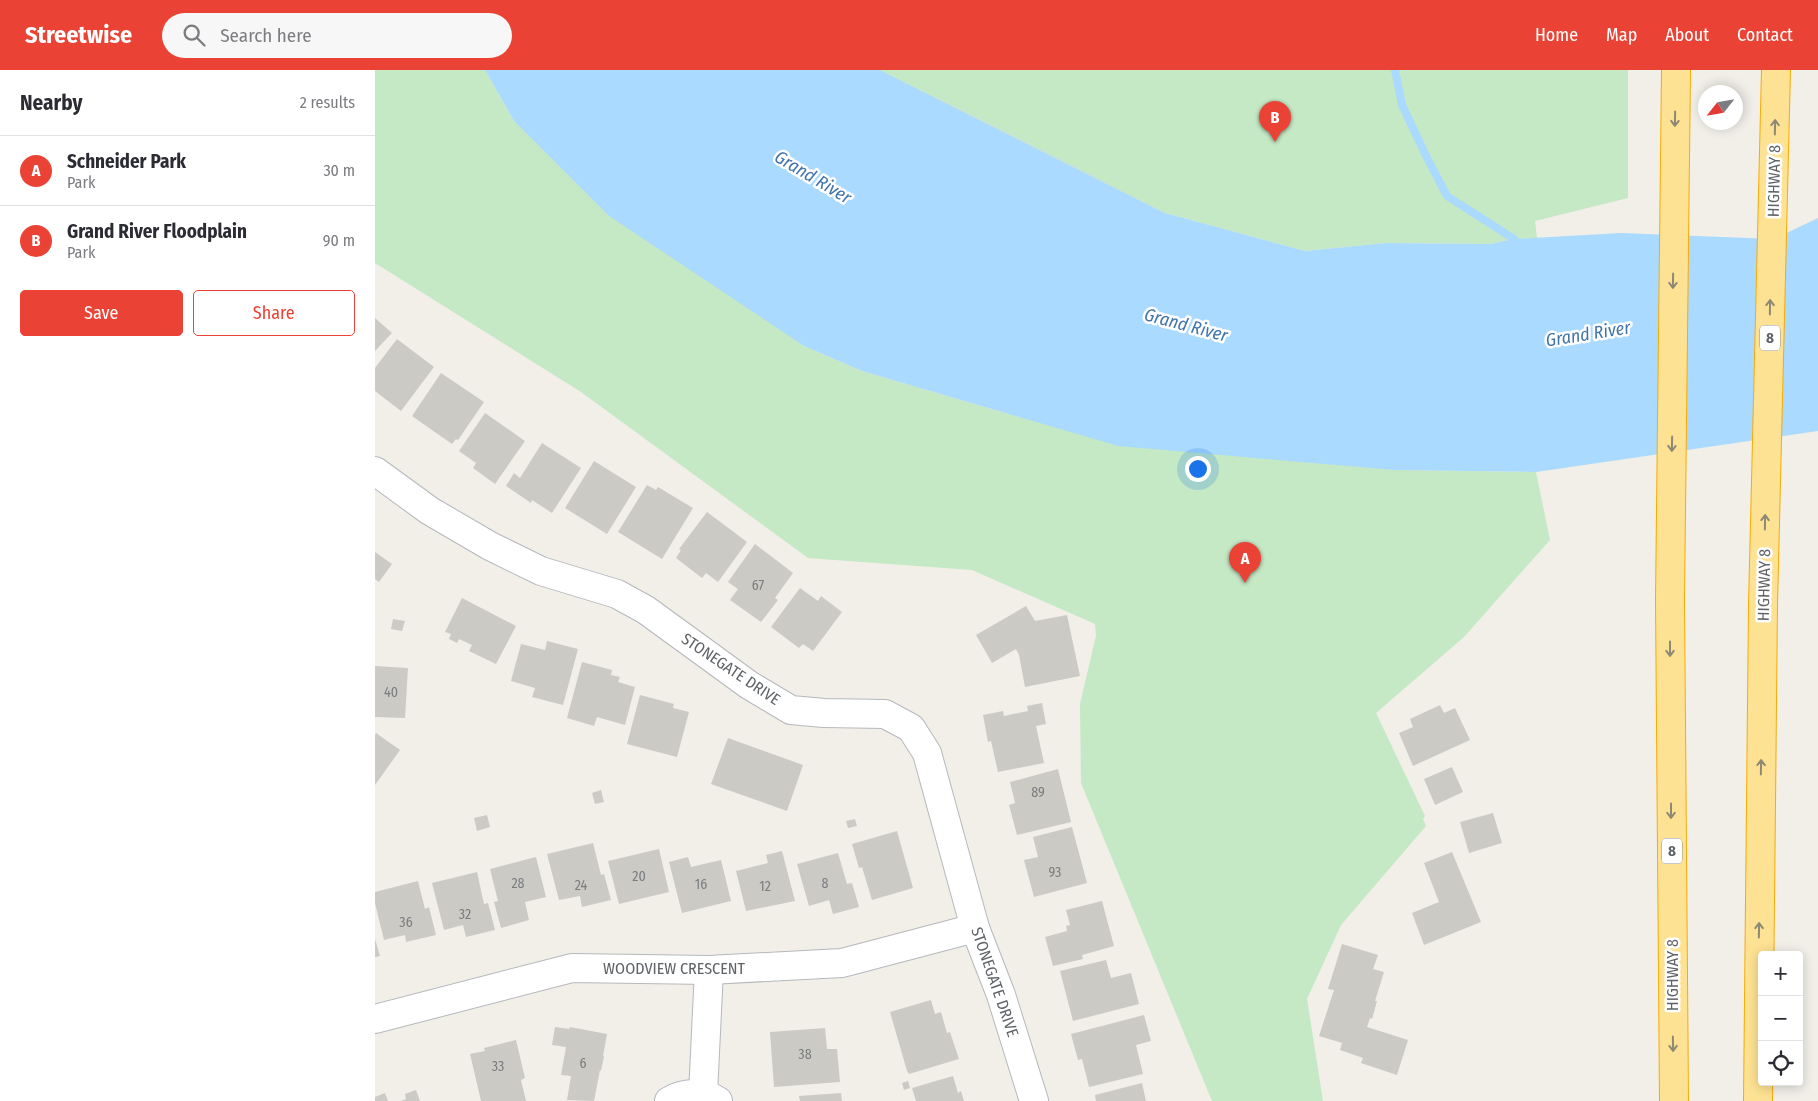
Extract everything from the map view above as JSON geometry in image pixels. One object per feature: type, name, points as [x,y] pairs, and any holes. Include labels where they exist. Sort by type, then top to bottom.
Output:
[{"type":"highway","name":"HIGHWAY 8","points":[[1674,1101],[1670,600],[1676,70]]},
{"type":"highway","name":"HIGHWAY 8","points":[[1758,1101],[1763,605],[1776,70]]},
{"type":"street","name":"STONEGATE DRIVE","points":[[375,470],[430,511],[490,546],[541,571],[617,594],[646,610],[749,685],[791,710],[823,713],[885,714],[911,728],[927,753],[975,928],[1001,995],[1034,1101]]},
{"type":"street","name":"WOODVIEW CRESCENT","points":[[375,1019],[572,968],[709,970],[842,963],[975,928]]},
{"type":"street","points":[[669,1101],[687,1094],[711,1098],[709,970]]},
{"type":"green space","points":[[375,70],[485,70],[514,121],[804,346],[862,371],[1019,417],[1394,470],[1536,472],[1550,540],[1464,637],[1376,713],[1425,816],[1423,819],[1426,826],[1341,925],[1307,999],[1323,1101],[1212,1101],[1081,783],[1080,704],[1096,636],[1095,624],[972,570],[808,558],[581,392],[375,263]]},
{"type":"green space","points":[[880,70],[1628,70],[1628,198],[1535,221],[1537,238],[1514,239],[1490,244],[1386,243],[1305,251],[1165,213]]},
{"type":"water","name":"Grand River","points":[[485,70],[880,70],[1165,213],[1305,251],[1386,243],[1490,244],[1514,239],[1621,233],[1774,239],[1818,218],[1818,431],[1536,472],[1394,470],[1118,446],[862,371],[804,346],[609,216],[514,121]]},
{"type":"building","points":[[375,318],[392,333],[375,351]]},
{"type":"building","points":[[397,339],[434,367],[401,411],[375,391],[375,368]]},
{"type":"building","points":[[441,373],[484,402],[458,440],[456,439],[452,444],[412,416]]},
{"type":"building","points":[[485,413],[525,441],[495,484],[473,468],[476,463],[459,451]]},
{"type":"building","points":[[542,443],[581,468],[552,513],[532,500],[531,503],[506,486],[514,473],[520,478]]},
{"type":"building","points":[[594,461],[636,487],[607,534],[565,508]]},
{"type":"building","points":[[647,485],[656,490],[658,487],[693,508],[662,559],[618,532]]},
{"type":"building","points":[[707,512],[747,542],[718,582],[706,573],[702,578],[676,558],[681,550],[679,549]]},
{"type":"building","points":[[755,544],[793,573],[775,598],[778,600],[761,622],[730,600],[738,589],[728,582]]},
{"type":"building","points":[[375,552],[392,564],[379,582],[375,579]]},
{"type":"building","points":[[800,588],[818,601],[821,596],[842,612],[813,651],[803,644],[799,648],[771,627]]},
{"type":"building","points":[[462,598],[516,626],[496,664],[469,651],[472,645],[459,639],[457,643],[449,639],[451,634],[445,632]]},
{"type":"building","points":[[1026,606],[1035,621],[1067,615],[1080,676],[1025,687],[1019,655],[1016,649],[992,663],[976,635]]},
{"type":"building","points":[[393,619],[405,621],[402,631],[391,629]]},
{"type":"building","points":[[547,641],[578,649],[563,705],[532,697],[535,688],[511,681],[521,644],[545,650]]},
{"type":"building","points":[[582,662],[612,670],[611,675],[620,677],[618,682],[635,687],[625,725],[597,717],[594,726],[567,718]]},
{"type":"building","points":[[375,666],[408,668],[405,718],[375,717]]},
{"type":"building","points":[[640,695],[674,704],[673,708],[689,712],[677,757],[627,744]]},
{"type":"building","points":[[1042,703],[1046,724],[1036,726],[1044,763],[998,772],[991,741],[988,742],[983,715],[1003,711],[1004,716],[1028,711],[1027,706]]},
{"type":"building","points":[[1440,705],[1444,713],[1455,708],[1470,740],[1413,766],[1399,733],[1413,727],[1410,719]]},
{"type":"building","points":[[376,733],[400,750],[375,785],[375,735]]},
{"type":"building","points":[[728,738],[803,765],[787,811],[711,784]]},
{"type":"building","points":[[1452,767],[1463,792],[1435,805],[1424,779]]},
{"type":"building","points":[[1058,769],[1071,822],[1017,835],[1009,805],[1015,803],[1010,782]]},
{"type":"building","points":[[601,790],[604,802],[595,804],[592,793]]},
{"type":"building","points":[[1493,813],[1502,843],[1469,853],[1460,822]]},
{"type":"building","points":[[487,815],[490,827],[477,831],[474,818]]},
{"type":"building","points":[[855,819],[857,826],[848,828],[846,821]]},
{"type":"building","points":[[1072,827],[1087,883],[1034,897],[1024,860],[1038,857],[1033,837]]},
{"type":"building","points":[[897,831],[913,888],[872,900],[862,867],[859,868],[852,844]]},
{"type":"building","points":[[593,843],[601,875],[604,874],[611,900],[582,907],[580,896],[559,900],[547,854]]},
{"type":"building","points":[[659,849],[669,892],[619,904],[608,861]]},
{"type":"building","points":[[782,851],[795,901],[746,911],[736,871],[768,863],[766,855]]},
{"type":"building","points":[[1452,852],[1481,922],[1424,945],[1412,913],[1439,902],[1424,863]]},
{"type":"building","points":[[838,853],[847,884],[852,883],[859,907],[833,914],[829,900],[809,906],[797,864]]},
{"type":"building","points":[[536,857],[546,897],[525,902],[529,920],[501,928],[494,902],[498,901],[490,869]]},
{"type":"building","points":[[688,857],[691,867],[721,860],[731,901],[682,913],[669,862]]},
{"type":"building","points":[[477,872],[484,904],[488,903],[495,930],[466,937],[463,925],[444,930],[432,883]]},
{"type":"building","points":[[418,881],[425,909],[429,907],[436,935],[406,942],[405,935],[384,940],[375,903],[375,892]]},
{"type":"building","points":[[1102,901],[1114,946],[1082,955],[1083,959],[1053,966],[1045,937],[1067,931],[1066,926],[1070,925],[1066,910]]},
{"type":"building","points":[[375,939],[380,956],[375,957]]},
{"type":"building","points":[[1342,944],[1378,955],[1373,969],[1384,972],[1375,1001],[1377,1001],[1372,1019],[1370,1018],[1367,1027],[1408,1040],[1397,1075],[1361,1063],[1363,1058],[1340,1050],[1342,1043],[1319,1036],[1334,990],[1328,989]]},
{"type":"building","points":[[1106,960],[1111,978],[1131,973],[1139,1004],[1073,1021],[1060,971]]},
{"type":"building","points":[[931,1000],[935,1014],[941,1012],[947,1033],[950,1032],[959,1059],[909,1074],[890,1012]]},
{"type":"building","points":[[1144,1015],[1151,1041],[1136,1045],[1143,1074],[1089,1087],[1082,1059],[1078,1060],[1071,1034]]},
{"type":"building","points":[[555,1027],[569,1029],[570,1027],[607,1034],[594,1101],[567,1100],[571,1076],[561,1075],[566,1047],[552,1045]]},
{"type":"building","points":[[825,1028],[827,1049],[837,1049],[840,1082],[774,1087],[770,1032]]},
{"type":"building","points":[[516,1040],[525,1078],[521,1080],[526,1101],[481,1101],[470,1054],[485,1051],[484,1048]]},
{"type":"building","points":[[953,1076],[958,1093],[961,1091],[964,1101],[916,1101],[912,1088]]},
{"type":"building","points":[[908,1081],[910,1088],[904,1090],[902,1083]]},
{"type":"building","points":[[1142,1083],[1146,1101],[1096,1101],[1095,1095]]},
{"type":"building","points":[[416,1090],[420,1101],[401,1101],[406,1099],[405,1094]]},
{"type":"building","points":[[385,1093],[388,1101],[375,1101],[375,1097]]},
{"type":"building","points":[[841,1093],[842,1101],[800,1101],[799,1096]]},
{"type":"waterway","points":[[1395,70],[1402,105],[1447,196],[1514,239]]},
{"type":"place","name":"Grand River Floodplain","points":[[1275,142]]},
{"type":"place","name":"Schneider Park","points":[[1245,583]]}]
